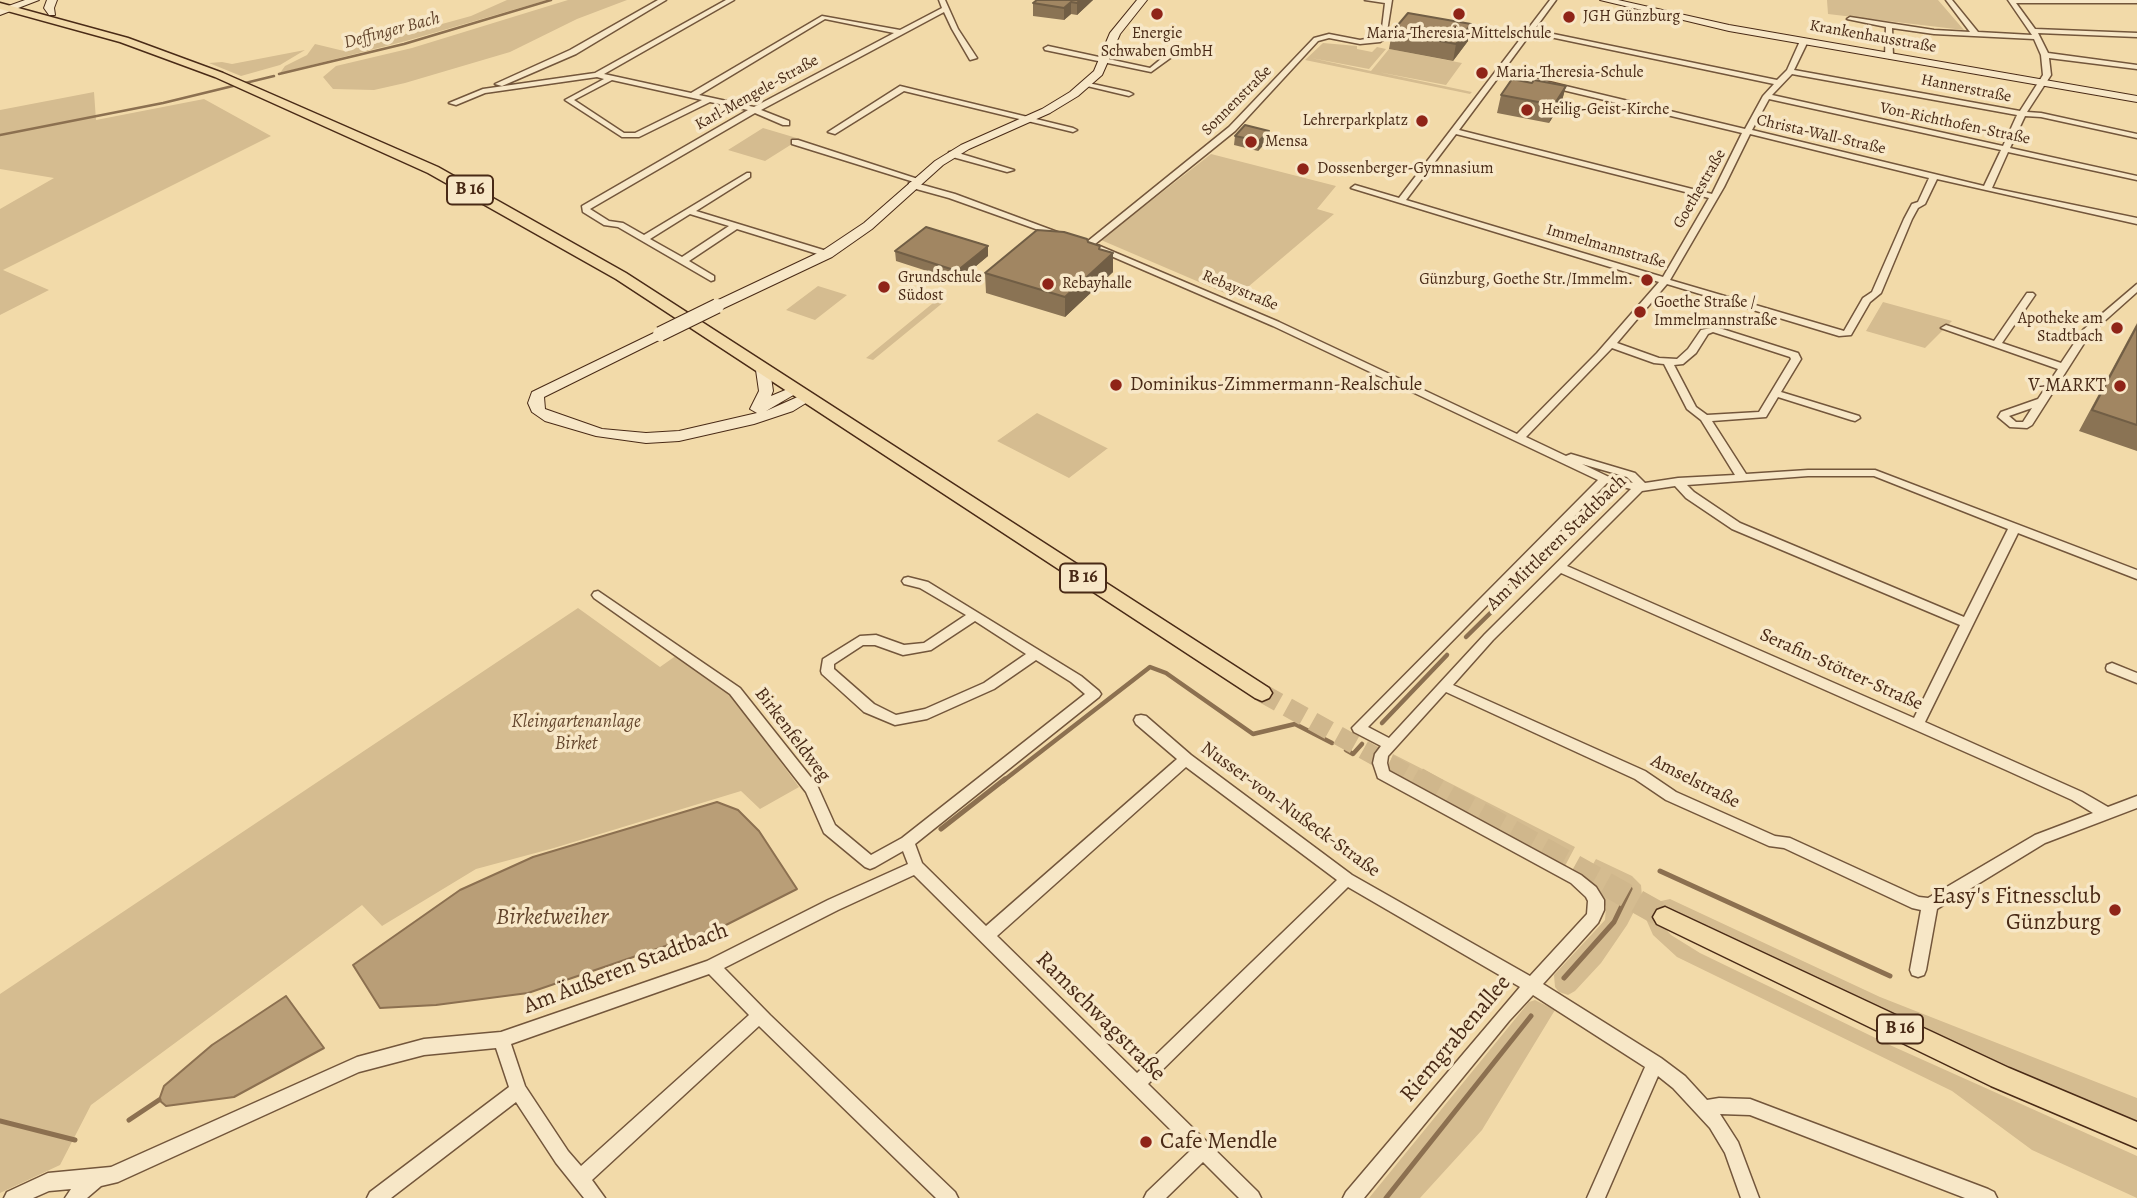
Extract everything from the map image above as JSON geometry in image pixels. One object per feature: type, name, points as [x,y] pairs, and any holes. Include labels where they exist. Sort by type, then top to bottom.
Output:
[{"type":"main road","name":"B 16","points":[[6,6],[52,13],[219,75],[268,94],[433,170],[621,276],[1262,693]]},
{"type":"main road","name":"B 16","points":[[6,6],[93,30]]},
{"type":"main road","name":"B 16","points":[[1665,917],[2000,1077],[2137,1135]]},
{"type":"street","points":[[6,6],[34,0]]},
{"type":"street","points":[[52,0],[49,8],[52,13]]},
{"type":"street","points":[[453,103],[573,52],[663,0]]},
{"type":"street","points":[[597,75],[731,0]]},
{"type":"street","points":[[801,394],[788,408],[727,426],[679,436],[646,438],[601,433],[566,423],[539,412],[535,402],[537,395],[827,254],[868,226],[914,182],[952,155],[1059,104],[1087,84],[1105,60],[1115,33],[1142,0]]},
{"type":"street","points":[[1368,0],[1389,1]]},
{"type":"street","points":[[1401,201],[1553,0]]},
{"type":"street","name":"Krankenhausstraße","points":[[1605,0],[1804,41],[2137,99]]},
{"type":"street","points":[[1948,0],[1975,33]]},
{"type":"street","points":[[2011,0],[2137,1]]},
{"type":"street","points":[[1987,189],[2022,114],[2047,75],[2045,55],[2035,34],[2011,0]]},
{"type":"street","name":"Sonnenstraße","points":[[1090,244],[1233,130],[1317,39],[1329,36],[1360,42],[1380,40],[1384,37],[1389,1]]},
{"type":"street","points":[[944,4],[973,58]]},
{"type":"street","name":"Karl-Mengele-Straße","points":[[644,239],[620,225],[607,223],[587,212],[585,208],[754,110],[901,32],[944,4]]},
{"type":"street","points":[[693,95],[824,17],[901,32]]},
{"type":"street","points":[[1850,19],[1889,26],[1975,33],[2137,35]]},
{"type":"street","points":[[1889,26],[1889,56]]},
{"type":"street","points":[[1530,31],[1779,83]]},
{"type":"street","name":"Goethestraße","points":[[1519,438],[1611,344],[1664,281],[1714,197],[1767,96],[1790,71],[1804,41]]},
{"type":"street","points":[[1048,48],[1151,70],[1176,51]]},
{"type":"street","points":[[2045,55],[2137,67]]},
{"type":"street","name":"Hannerstraße","points":[[1790,71],[2022,114],[2041,115],[2137,136]]},
{"type":"street","name":"Christa-Wall-Straße","points":[[1499,72],[1987,189],[2137,222]]},
{"type":"street","points":[[483,91],[597,75],[754,110],[786,123]]},
{"type":"street","points":[[612,77],[569,100],[622,135],[636,135],[710,99]]},
{"type":"street","points":[[1087,84],[1129,94]]},
{"type":"street","points":[[832,132],[903,88],[1073,130]]},
{"type":"street","name":"Von-Richthofen-Straße","points":[[1767,96],[2137,178]]},
{"type":"street","points":[[1454,131],[1714,197]]},
{"type":"street","name":"Rebaystraße","points":[[795,142],[1090,244],[1276,324],[1605,479],[1639,488],[1640,483],[1631,475],[1546,451]]},
{"type":"street","points":[[952,155],[1010,170]]},
{"type":"street","points":[[711,278],[644,239],[747,175]]},
{"type":"street","name":"Immelmannstraße","points":[[1355,188],[1842,334],[1848,333],[1866,300],[1876,293],[1908,219],[1915,206],[1920,204],[1934,176]]},
{"type":"street","points":[[688,211],[827,254]]},
{"type":"street","points":[[683,261],[735,226]]},
{"type":"street","points":[[2042,401],[2092,324],[2137,287]]},
{"type":"street","points":[[1997,345],[2030,295]]},
{"type":"street","points":[[1946,327],[2063,367]]},
{"type":"street","points":[[1611,344],[1668,362],[1679,362],[1708,330],[1720,330],[1794,355],[1796,359],[1762,415],[1705,418]]},
{"type":"street","points":[[1668,362],[1692,408],[1705,418],[1742,477]]},
{"type":"street","points":[[759,408],[766,391],[764,370]]},
{"type":"street","points":[[558,385],[549,396],[551,407],[566,423]]},
{"type":"street","points":[[1775,393],[1855,418]]},
{"type":"street","points":[[727,426],[759,408],[801,394]]},
{"type":"street","name":"Am Mittleren Stadtbach","points":[[1605,479],[1359,728],[1390,745],[1558,567],[1639,488],[1742,477],[1867,472],[1885,476],[2137,575]]},
{"type":"street","points":[[1678,482],[1690,495],[1736,526],[1967,623]]},
{"type":"street","points":[[1917,724],[2015,527]]},
{"type":"street","name":"Serafin-Stötter-Straße","points":[[1558,567],[1917,724],[2077,796],[2106,813]]},
{"type":"street","points":[[875,885],[870,863],[907,842],[1094,694],[975,615],[924,585],[908,581]]},
{"type":"street","name":"Birkenfeldweg","points":[[598,595],[735,691],[811,789],[829,829],[870,863]]},
{"type":"street","points":[[975,615],[927,647],[903,650],[876,640],[860,641],[828,662],[827,671],[869,708],[895,720],[927,714],[989,686],[1035,654]]},
{"type":"street","points":[[2112,668],[2137,678]]},
{"type":"street","name":"Amselstraße","points":[[1444,686],[1640,775],[1671,796],[1774,842],[1785,842],[1917,903],[1930,905]]},
{"type":"street","name":"Nusser-von-Nußeck-Straße","points":[[1141,720],[1186,759],[1348,879],[1531,985],[1679,1082],[1706,1109],[1732,1148],[1750,1198]]},
{"type":"street","name":"Riemgrabenallee","points":[[1352,1198],[1531,985],[1593,918],[1596,910],[1596,900],[1591,892],[1576,879],[1384,774],[1380,763],[1382,754],[1390,745]]},
{"type":"street","points":[[986,936],[1186,759]]},
{"type":"street","points":[[1918,970],[1930,905],[2040,839],[2137,802]]},
{"type":"street","points":[[907,842],[916,867]]},
{"type":"street","name":"Ramschwagstraße","points":[[916,867],[1252,1198]]},
{"type":"street","name":"Am Äußeren Stadtbach","points":[[95,1179],[112,1175],[357,1065],[424,1047],[502,1040],[712,966],[916,867]]},
{"type":"street","points":[[1136,1085],[1348,879]]},
{"type":"street","points":[[712,966],[759,1016],[949,1198]]},
{"type":"street","points":[[580,1179],[759,1016]]},
{"type":"street","points":[[502,1040],[518,1090],[596,1198]]},
{"type":"street","points":[[1596,1198],[1655,1064]]},
{"type":"street","points":[[376,1198],[518,1090]]},
{"type":"street","points":[[1706,1109],[1720,1106],[1751,1107],[1988,1198]]},
{"type":"street","points":[[1153,1198],[1202,1151]]},
{"type":"street","points":[[13,1198],[48,1182],[95,1179]]},
{"type":"street","points":[[74,1198],[95,1179]]},
{"type":"green space","points":[[507,0],[547,0],[406,41],[280,73],[285,66],[307,55],[315,44],[344,51],[471,16]]},
{"type":"green space","points":[[568,0],[627,0],[577,19],[510,52],[405,83],[374,90],[333,89],[323,77],[336,66],[412,48]]},
{"type":"green space","points":[[1827,0],[1938,0],[1964,30],[1828,14]]},
{"type":"green space","points":[[1323,43],[1357,46],[1357,49],[1372,52],[1377,47],[1386,49],[1369,69],[1311,58],[1371,71],[1389,49],[1462,63],[1446,85],[1378,72],[1472,92],[1470,94],[1305,60]]},
{"type":"green space","points":[[305,50],[280,65],[241,76],[209,63],[232,64]]},
{"type":"green space","points":[[94,92],[96,120],[204,99],[271,136],[3,270],[49,290],[0,315],[0,209],[54,178],[0,169],[0,110]]},
{"type":"green space","points":[[763,128],[800,139],[765,161],[728,150]]},
{"type":"green space","points":[[1211,154],[1336,186],[1317,209],[1334,214],[1242,292],[1227,294],[1101,240]]},
{"type":"green space","points":[[818,286],[847,295],[815,320],[786,310]]},
{"type":"green space","points":[[938,299],[945,301],[873,360],[866,358]]},
{"type":"green space","points":[[1883,302],[1952,321],[1925,348],[1866,331]]},
{"type":"green space","points":[[1037,413],[1108,448],[1069,478],[997,441]]},
{"type":"green space","name":"Kleingartenanlage Birket","points":[[578,608],[660,667],[677,655],[729,692],[799,787],[760,809],[741,791],[476,869],[382,926],[362,905],[91,1105],[60,1165],[0,1193],[0,994]]},
{"type":"green space","points":[[1393,754],[1575,847],[1565,866],[1401,778],[1392,769],[1390,762]]},
{"type":"green space","points":[[1596,859],[1632,876],[1641,885],[1642,896],[1627,925],[1601,963],[1568,995],[1559,992],[1555,987],[1554,975],[1605,920],[1606,907],[1601,894],[1592,883],[1574,871],[1579,865],[1592,866]]},
{"type":"green space","points":[[1670,899],[1880,997],[2137,1098],[2137,1126],[1662,925],[1671,935],[1700,953],[1892,1046],[2137,1156],[2137,1198],[2032,1150],[1952,1091],[1677,957],[1653,935],[1646,919],[1647,910],[1652,903]]},
{"type":"green space","points":[[1535,1000],[1555,1010],[1482,1130],[1420,1198],[1369,1198],[1529,1002]]},
{"type":"water","name":"Birketweiher","points":[[717,802],[738,810],[759,831],[797,889],[724,926],[528,993],[436,1005],[380,1008],[353,965],[460,890],[533,857]]},
{"type":"water","points":[[286,996],[324,1048],[234,1097],[166,1106],[159,1100],[164,1086],[212,1045]]},
{"type":"building","points":[[1037,0],[1080,0],[1077,3],[1071,2],[1064,8],[1033,3]]},
{"type":"building","points":[[1408,13],[1471,24],[1456,44],[1392,32]]},
{"type":"building","points":[[1512,79],[1566,86],[1554,105],[1501,95]]},
{"type":"building","points":[[1245,125],[1269,131],[1259,141],[1235,136]]},
{"type":"building","points":[[926,227],[988,246],[957,271],[895,251]]},
{"type":"building","points":[[1037,230],[1064,232],[1087,239],[1088,242],[1100,246],[1099,249],[1113,253],[1065,297],[985,273]]},
{"type":"building","points":[[2137,326],[2137,425],[2092,410]]},
{"type":"waterway","name":"Deffinger Bach","points":[[279,74],[404,44],[551,0]]},
{"type":"waterway","name":"Deffinger Bach","points":[[0,135],[163,103],[274,76]]},
{"type":"waterway","points":[[1466,637],[1609,496]]},
{"type":"waterway","points":[[1382,723],[1447,655]]},
{"type":"waterway","points":[[1003,781],[1150,667],[1166,673],[1253,734],[1295,724],[1332,743]]},
{"type":"waterway","points":[[1346,750],[1353,754],[1362,744]]},
{"type":"waterway","points":[[941,829],[1005,779]]},
{"type":"waterway","points":[[1660,871],[1890,976]]},
{"type":"waterway","points":[[1564,978],[1614,922],[1630,889]]},
{"type":"waterway","points":[[1386,1198],[1531,1016]]},
{"type":"waterway","points":[[129,1120],[159,1100]]},
{"type":"waterway","points":[[0,1121],[75,1140]]},
{"type":"tunnel","points":[[1262,693],[1420,781]]},
{"type":"tunnel","points":[[1417,779],[1665,917]]},
{"type":"place","name":"Energie Schwaben GmbH","points":[[1157,14]]},
{"type":"place","name":"Maria-Theresia-Mittelschule","points":[[1459,14]]},
{"type":"place","name":"JGH Günzburg","points":[[1569,17]]},
{"type":"place","name":"Maria-Theresia-Schule","points":[[1482,73]]},
{"type":"place","name":"Heilig-Geist-Kirche","points":[[1527,110]]},
{"type":"place","name":"Lehrerparkplatz","points":[[1422,121]]},
{"type":"place","name":"Mensa","points":[[1251,142]]},
{"type":"place","name":"Dossenberger-Gymnasium","points":[[1303,169]]},
{"type":"place","name":"Günzburg, Goethe Str./Immelm.","points":[[1647,280]]},
{"type":"place","name":"Rebayhalle","points":[[1048,284]]},
{"type":"place","name":"Grundschule Südost","points":[[884,287]]},
{"type":"place","name":"Goethe Straße / Immelmannstraße","points":[[1640,312]]},
{"type":"place","name":"Apotheke am Stadtbach","points":[[2117,328]]},
{"type":"place","name":"Dominikus-Zimmermann-Realschule","points":[[1116,385]]},
{"type":"place","name":"V-MARKT","points":[[2120,386]]},
{"type":"place","name":"Easy's Fitnessclub Günzburg","points":[[2115,910]]},
{"type":"place","name":"Cafe Mendle","points":[[1146,1142]]}]
